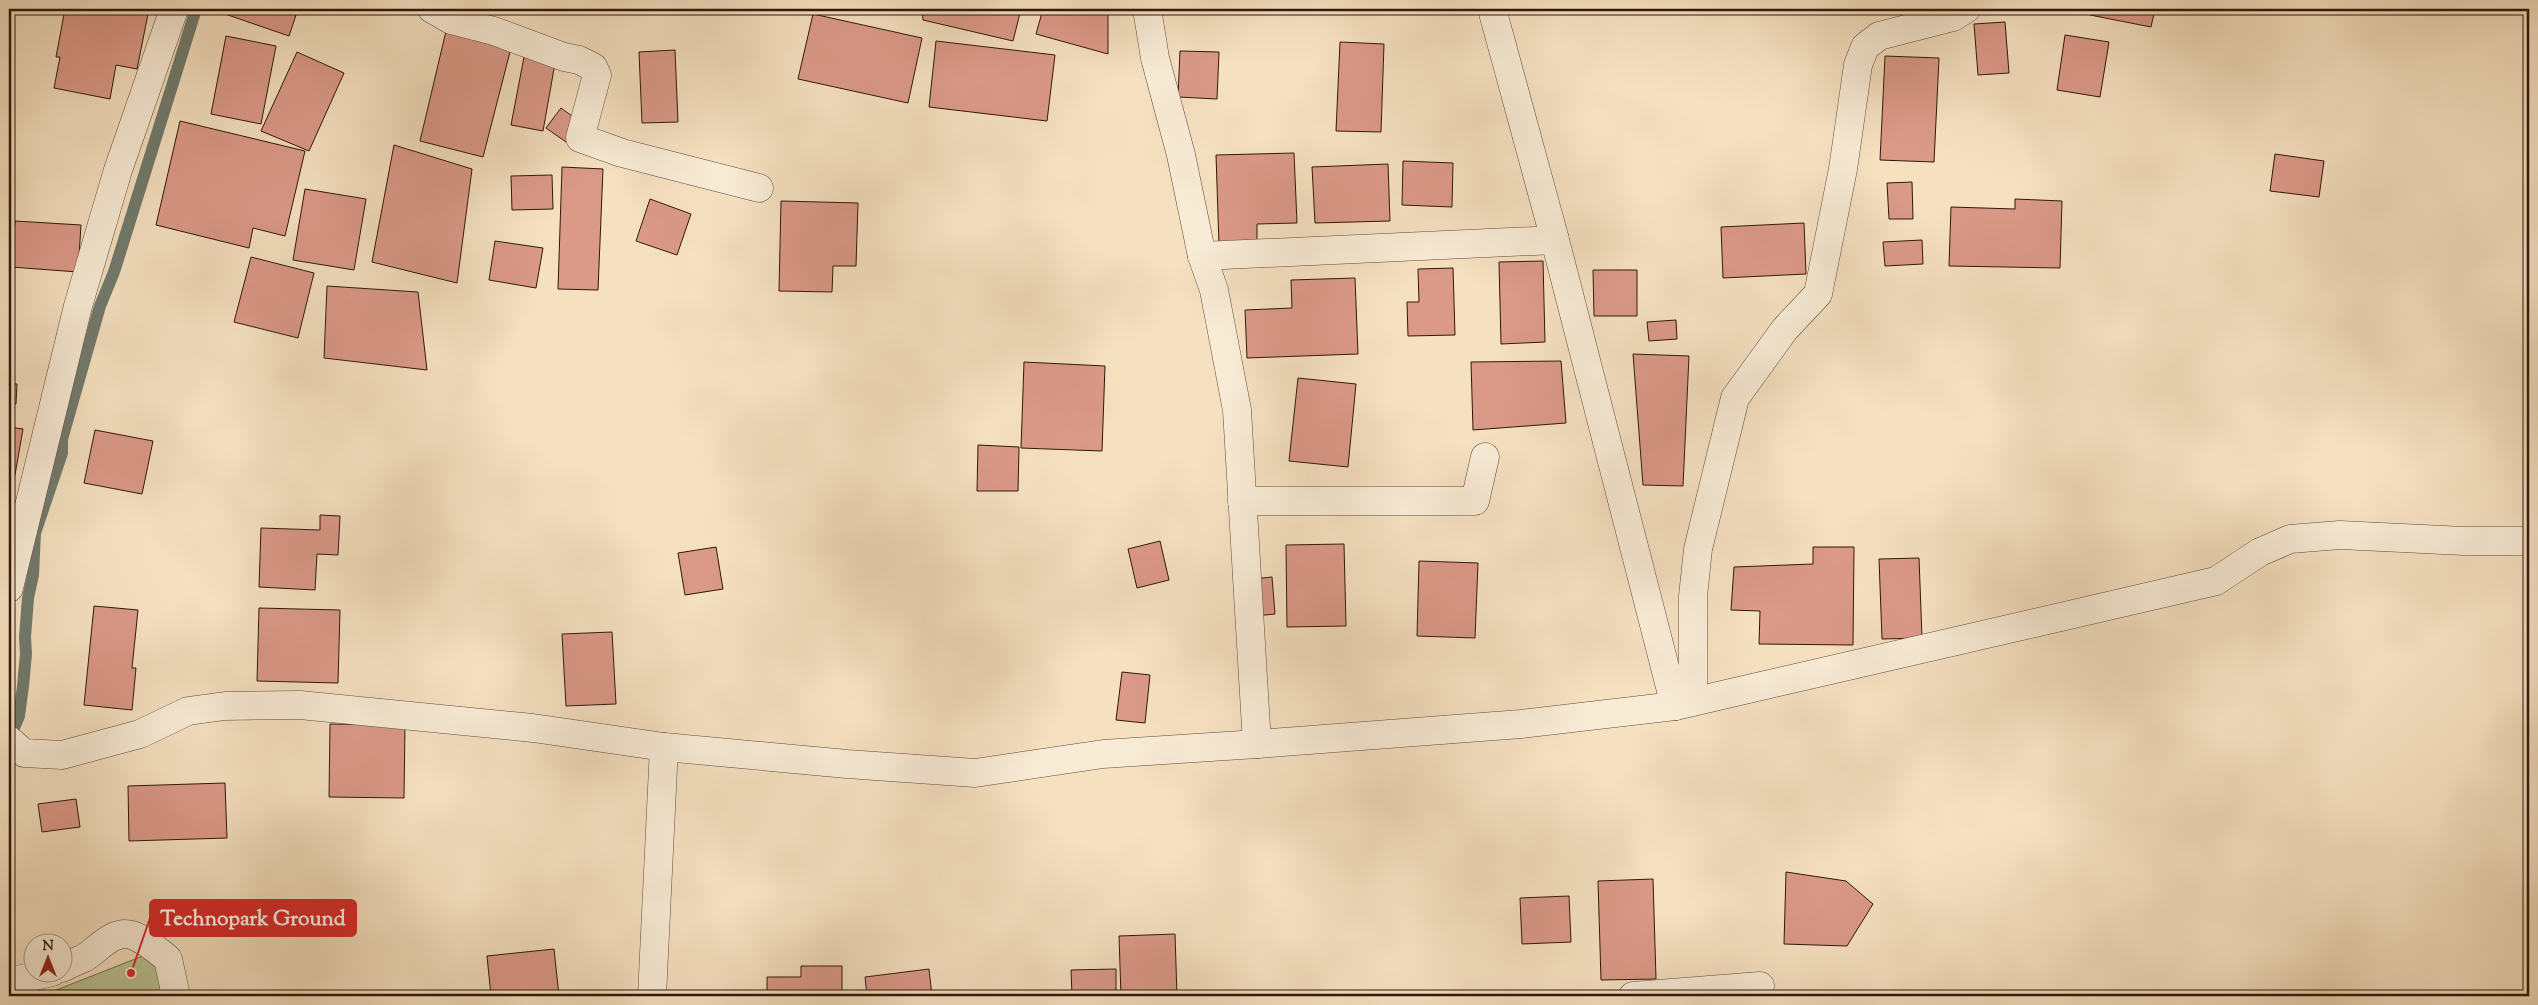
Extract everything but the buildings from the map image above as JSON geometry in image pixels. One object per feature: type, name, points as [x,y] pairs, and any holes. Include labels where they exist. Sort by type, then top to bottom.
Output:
[{"type":"street","points":[[9,588],[78,306],[118,170],[174,9]]},
{"type":"street","points":[[432,9],[451,20],[494,31],[564,57],[579,60],[593,67],[597,75],[580,138],[622,153],[759,188]]},
{"type":"street","points":[[1147,9],[1155,58],[1181,155],[1202,256],[1214,290],[1237,410],[1257,744]]},
{"type":"street","points":[[1492,9],[1555,240],[1675,706]]},
{"type":"street","points":[[1675,706],[1693,683],[1693,596],[1698,549],[1735,398],[1785,329],[1818,294],[1843,169],[1858,64],[1865,47],[1879,36],[1953,17],[1966,9]]},
{"type":"street","points":[[1202,256],[1555,240]]},
{"type":"street","points":[[1242,501],[1475,501],[1485,457]]},
{"type":"street","points":[[9,740],[24,753],[62,755],[140,734],[188,711],[225,706],[300,705],[532,728],[664,747],[847,764],[975,772],[1103,754],[1521,724],[1675,706],[2216,582],[2260,552],[2290,539],[2340,535],[2464,541],[2529,541]]},
{"type":"street","points":[[652,996],[664,747]]},
{"type":"street","points":[[72,963],[86,957],[100,944],[116,936],[130,934],[143,940],[168,959],[176,996]]},
{"type":"street","points":[[9,982],[22,979]]},
{"type":"street","points":[[1632,996],[1760,986]]},
{"type":"green space","points":[[158,950],[165,996],[41,996]]},
{"type":"waterway","points":[[12,732],[19,716],[23,686],[28,598],[33,575],[35,533],[62,453],[62,439],[100,306],[114,272],[196,9]]},
{"type":"place","name":"Technopark Ground","points":[[131,973]]}]
